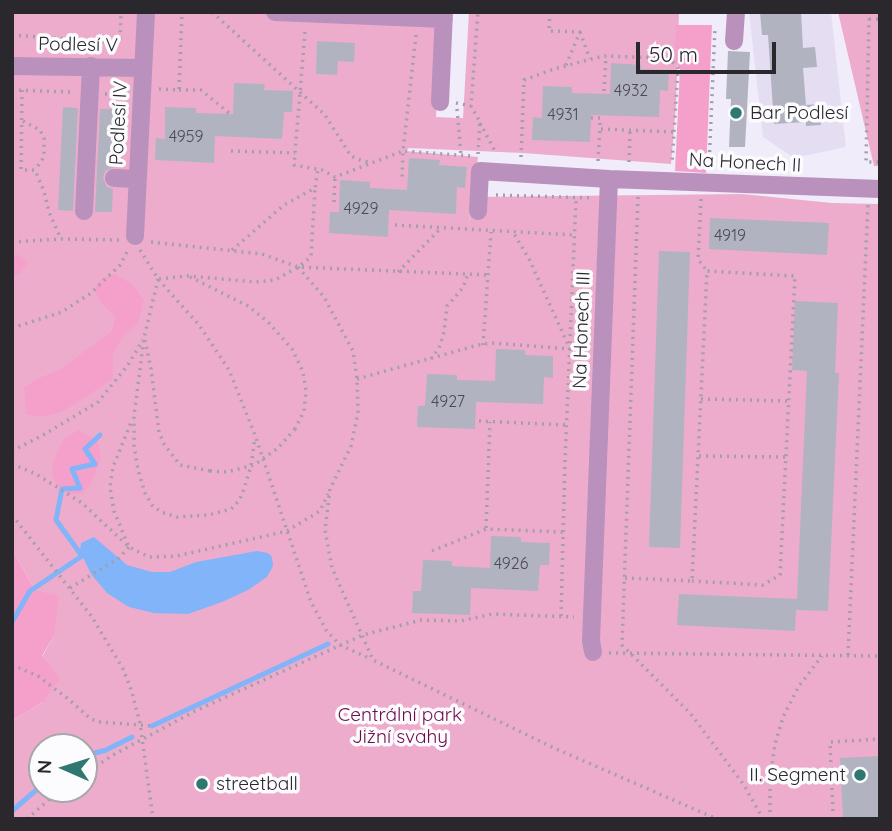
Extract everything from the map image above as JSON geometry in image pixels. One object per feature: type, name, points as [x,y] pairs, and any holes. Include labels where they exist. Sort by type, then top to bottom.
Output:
[{"type":"street","name":"Podlesí IV","points":[[134,238],[145,12]]},
{"type":"street","points":[[275,12],[417,18],[444,16],[449,102]]},
{"type":"street","points":[[734,41],[736,12]]},
{"type":"street","name":"Podlesí V","points":[[12,66],[143,68]]},
{"type":"street","points":[[84,211],[91,66]]},
{"type":"street","points":[[478,211],[480,171],[612,169]]},
{"type":"street","name":"Na Honech II","points":[[612,169],[668,171],[705,186],[874,195]]},
{"type":"street","name":"Na Honech III","points":[[593,652],[612,169]]},
{"type":"street","points":[[114,178],[138,179]]},
{"type":"path","points":[[12,35],[120,43],[121,12]]},
{"type":"path","points":[[212,12],[325,115],[351,156],[375,162]]},
{"type":"path","points":[[307,13],[294,165],[318,169],[335,177],[403,151],[498,158],[471,106],[478,12]]},
{"type":"path","points":[[550,12],[549,31],[580,32]]},
{"type":"path","points":[[866,12],[869,19],[866,162],[880,162]]},
{"type":"path","points":[[402,181],[417,18]]},
{"type":"path","points":[[869,19],[880,19]]},
{"type":"path","points":[[692,581],[707,271],[698,259],[716,21]]},
{"type":"path","points":[[580,32],[590,60]]},
{"type":"path","points":[[566,66],[580,32]]},
{"type":"path","points":[[604,91],[606,56]]},
{"type":"path","points":[[512,159],[521,159],[524,79],[606,56],[670,58],[678,68],[674,132],[668,171]]},
{"type":"path","points":[[22,90],[21,170],[35,170]]},
{"type":"path","points":[[179,90],[201,90],[230,114]]},
{"type":"path","points":[[449,102],[461,155]]},
{"type":"path","points":[[591,118],[600,118],[597,163],[612,169],[629,164],[640,165]]},
{"type":"path","points":[[23,121],[40,130],[44,138],[44,157],[35,170]]},
{"type":"path","points":[[478,157],[480,122]]},
{"type":"path","points":[[600,129],[674,132]]},
{"type":"path","points":[[629,164],[630,130]]},
{"type":"path","points":[[231,151],[295,153]]},
{"type":"path","points":[[158,279],[188,276],[256,282],[275,280],[298,267],[311,257],[318,169]]},
{"type":"path","points":[[35,170],[61,239]]},
{"type":"path","points":[[334,202],[335,177]]},
{"type":"path","points":[[232,250],[285,205],[315,188]]},
{"type":"path","points":[[494,195],[576,198],[561,616]]},
{"type":"path","points":[[638,195],[622,645],[690,713],[744,785],[763,819]]},
{"type":"path","points":[[848,655],[874,195]]},
{"type":"path","points":[[395,225],[574,235]]},
{"type":"path","points":[[398,272],[441,228]]},
{"type":"path","points":[[482,345],[491,231]]},
{"type":"path","points":[[513,232],[529,259],[570,349]]},
{"type":"path","points":[[134,238],[158,279],[199,325],[229,370],[255,435],[311,602],[326,630],[340,645],[531,737],[717,819]]},
{"type":"path","points":[[12,328],[62,312],[91,293],[120,265],[134,238]]},
{"type":"path","points":[[12,242],[134,238],[262,254],[298,267],[488,275]]},
{"type":"path","points":[[12,464],[73,498],[129,547],[149,557],[163,558],[287,531],[320,511],[351,446],[358,413],[357,379],[353,351],[340,326],[324,297],[298,267]]},
{"type":"path","points":[[625,578],[763,585],[780,575],[795,276],[707,271]]},
{"type":"path","points":[[430,360],[439,348],[447,306],[463,288],[468,274]]},
{"type":"path","points":[[144,338],[159,432],[164,444],[180,465],[227,472],[254,465],[278,448],[295,429],[304,411],[306,391],[303,372],[292,349],[268,322],[248,306],[188,276]]},
{"type":"path","points":[[158,279],[144,338],[134,416],[134,446],[145,494],[161,512],[177,517],[220,513],[231,509],[239,501],[251,466],[255,435]]},
{"type":"path","points":[[12,450],[45,434],[97,402],[128,365],[144,338]]},
{"type":"path","points":[[357,379],[494,343],[570,349]]},
{"type":"path","points":[[701,399],[789,401]]},
{"type":"path","points":[[129,547],[114,511],[110,487],[113,467],[134,416]]},
{"type":"path","points":[[480,421],[566,425]]},
{"type":"path","points":[[486,529],[490,422]]},
{"type":"path","points":[[699,456],[787,457]]},
{"type":"path","points":[[330,489],[325,530],[332,568],[373,660]]},
{"type":"path","points":[[12,514],[92,617],[122,669],[132,692],[140,723],[153,819]]},
{"type":"path","points":[[432,551],[486,529],[563,532]]},
{"type":"path","points":[[70,587],[119,558],[129,547]]},
{"type":"path","points":[[98,766],[208,705],[363,635],[421,620],[460,621],[494,614],[593,618]]},
{"type":"path","points":[[593,652],[880,656]]},
{"type":"path","points":[[770,819],[769,780],[783,717],[799,686],[823,655]]},
{"type":"path","points":[[12,665],[38,676],[91,719],[116,724],[140,723],[152,726]]},
{"type":"path","points":[[833,810],[830,742],[880,739]]},
{"type":"path","points":[[27,819],[45,803]]},
{"type":"shaded area","points":[[749,12],[831,12],[846,147],[794,158],[763,137]]},
{"type":"shaded area","points":[[676,25],[712,25],[706,173],[675,171],[680,68],[674,61]]},
{"type":"shaded area","points":[[12,255],[19,255],[28,262],[19,274],[12,277]]},
{"type":"shaded area","points":[[115,274],[133,285],[144,300],[138,323],[122,337],[113,355],[113,379],[62,412],[41,417],[26,414],[24,387],[59,370],[112,331],[115,317],[100,301],[94,288],[103,277]]},
{"type":"shaded area","points":[[79,430],[98,441],[101,458],[91,484],[82,494],[70,494],[62,491],[56,484],[52,473],[53,464],[65,438]]},
{"type":"shaded area","points":[[12,549],[35,590],[59,596],[54,636],[42,656],[60,679],[43,702],[12,721]]},
{"type":"green space","name":"Centrální park Jižní svahy","points":[[12,12],[442,12],[436,117],[463,118],[469,12],[679,12],[671,164],[523,153],[409,148],[405,151],[478,157],[468,228],[473,197],[742,194],[832,203],[880,204],[880,819],[12,819],[12,721],[43,702],[42,657],[54,636],[35,590],[12,549]]},
{"type":"green space","points":[[838,12],[880,12],[880,166],[874,166]]},
{"type":"water","points":[[94,537],[127,565],[152,572],[170,572],[196,562],[257,551],[268,553],[272,557],[273,566],[267,577],[248,590],[222,602],[188,614],[154,613],[129,607],[107,593],[91,574],[80,551],[81,543]]},
{"type":"building","points":[[760,12],[801,12],[803,48],[815,47],[817,67],[803,68],[806,105],[819,104],[821,125],[806,126],[806,122],[774,124],[768,35],[762,35]]},
{"type":"building","points":[[317,41],[355,43],[354,62],[338,61],[337,75],[316,74]]},
{"type":"building","points":[[728,51],[750,52],[745,147],[729,147],[731,99],[726,99]]},
{"type":"building","points":[[611,63],[641,65],[641,69],[669,70],[668,91],[660,90],[659,117],[591,115],[590,142],[532,140],[533,117],[542,118],[543,86],[572,87],[572,93],[610,94]]},
{"type":"building","points":[[234,83],[265,84],[264,90],[293,91],[292,112],[284,112],[282,139],[215,136],[214,163],[155,160],[156,138],[165,139],[165,107],[196,108],[196,113],[233,114]]},
{"type":"building","points":[[63,107],[78,108],[73,211],[58,210]]},
{"type":"building","points":[[100,109],[117,109],[114,167],[105,171],[103,178],[107,187],[113,189],[112,212],[95,212]]},
{"type":"building","points":[[409,158],[440,160],[439,165],[467,167],[465,188],[457,187],[456,214],[389,210],[388,237],[329,233],[330,212],[339,212],[340,180],[370,182],[370,188],[407,190]]},
{"type":"building","points":[[710,218],[829,223],[827,255],[709,249]]},
{"type":"building","points":[[659,251],[690,252],[680,548],[649,547]]},
{"type":"building","points":[[795,301],[838,303],[835,373],[839,373],[828,611],[796,610],[795,631],[677,625],[679,594],[797,599],[807,371],[792,370]]},
{"type":"building","points":[[496,349],[525,350],[525,355],[553,356],[553,378],[544,377],[543,404],[476,402],[475,429],[417,427],[418,406],[425,406],[427,374],[457,375],[457,380],[495,381]]},
{"type":"building","points":[[491,536],[521,537],[521,542],[550,543],[549,565],[540,565],[538,591],[471,588],[470,615],[412,613],[413,591],[421,591],[423,560],[452,561],[452,566],[490,568]]},
{"type":"building","points":[[880,756],[880,819],[843,819],[840,758]]},
{"type":"waterway","points":[[12,622],[30,591],[82,556],[56,520],[62,489],[80,488],[72,469],[95,464],[85,449],[100,435]]},
{"type":"waterway","points":[[152,726],[328,644]]},
{"type":"waterway","points":[[98,752],[132,737]]},
{"type":"waterway","points":[[12,811],[28,797]]},
{"type":"place","name":"Bar Podlesí","points":[[736,113]]},
{"type":"place","name":"II. Segment","points":[[860,775]]},
{"type":"place","name":"streetball","points":[[202,784]]}]
